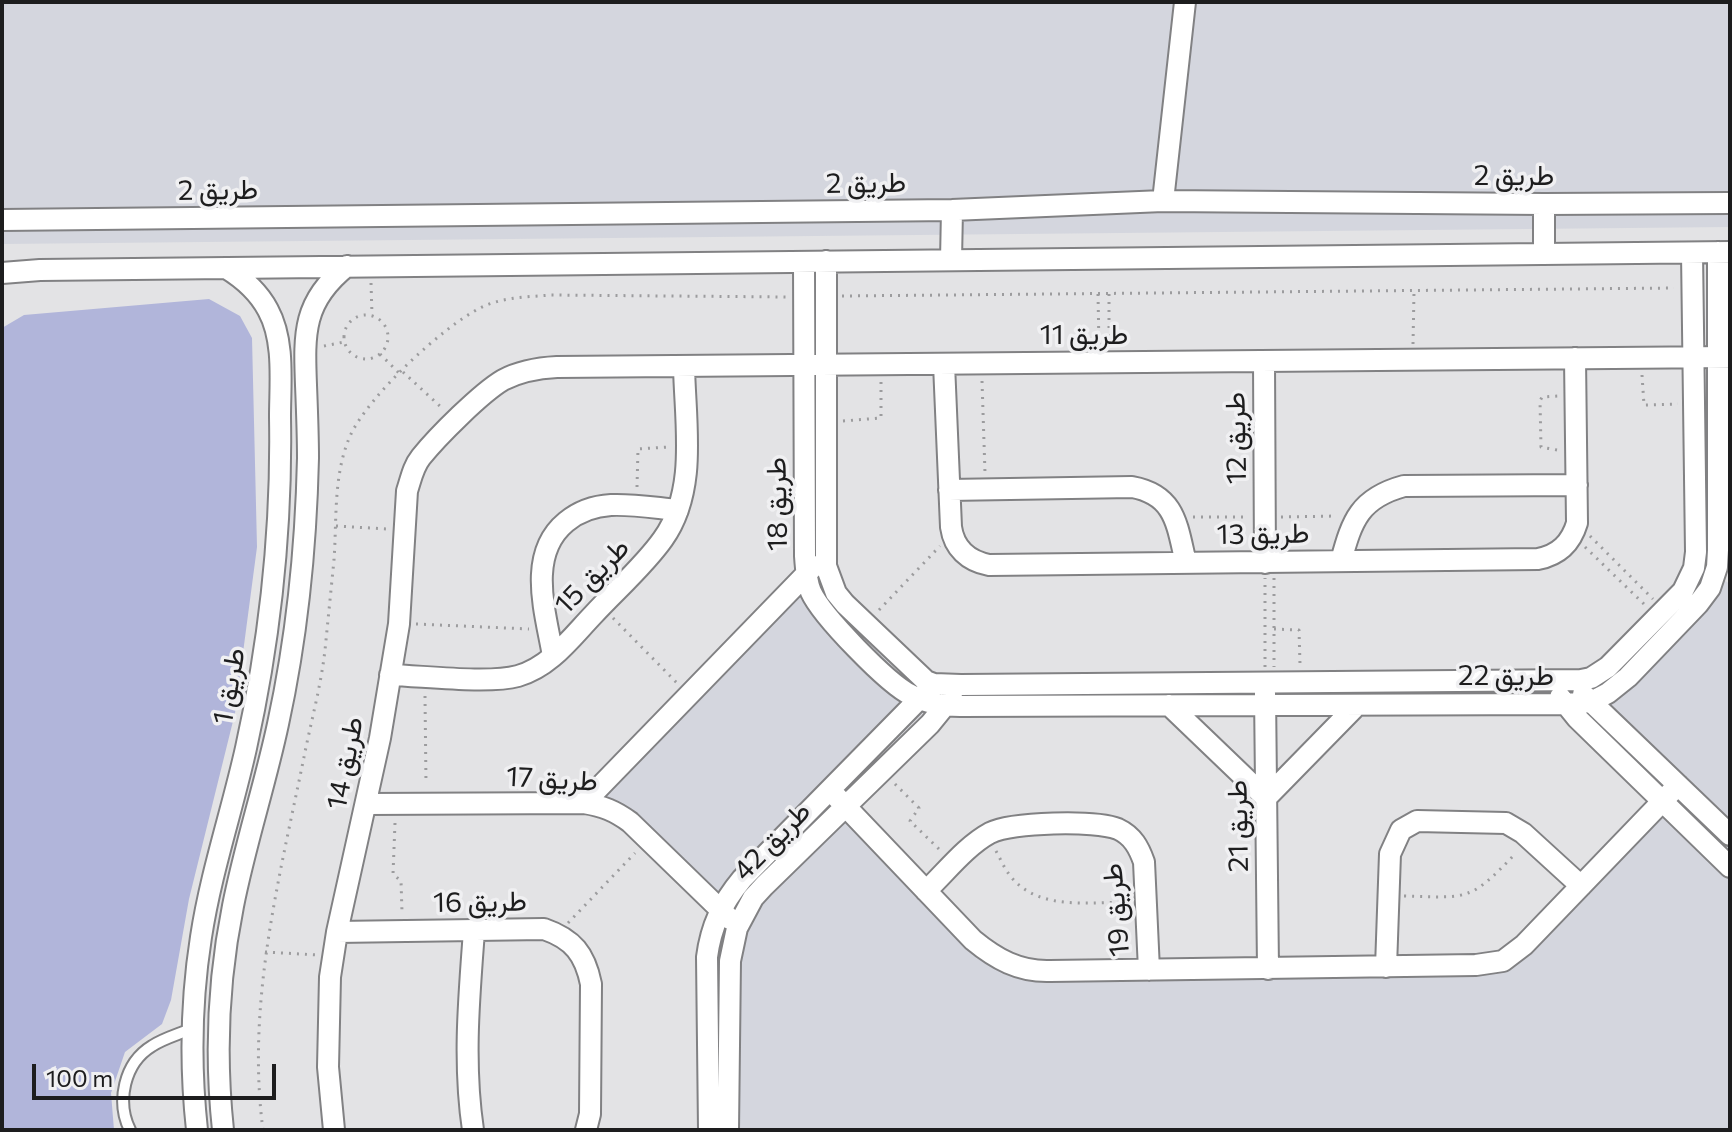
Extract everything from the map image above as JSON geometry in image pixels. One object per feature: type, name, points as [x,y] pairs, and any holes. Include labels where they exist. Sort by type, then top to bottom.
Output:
[{"type":"street","points":[[1163,201],[1185,2]]},
{"type":"street","name":"طريق 2","points":[[2,220],[952,210],[1163,201],[1730,203]]},
{"type":"street","points":[[1544,204],[1544,254]]},
{"type":"street","points":[[951,260],[952,210]]},
{"type":"street","points":[[2,273],[347,266],[1724,252]]},
{"type":"street","name":"طريق 22","points":[[927,692],[946,706],[1565,704],[1591,702],[1608,693],[1628,677],[1698,604],[1723,572],[1724,252]]},
{"type":"street","name":"طريق 22","points":[[927,692],[961,685],[1581,680],[1600,673],[1683,591],[1695,560],[1692,253]]},
{"type":"street","name":"طريق 18","points":[[826,261],[826,566],[836,593],[911,670],[927,692]]},
{"type":"street","name":"طريق 18","points":[[804,262],[807,574],[810,589],[830,618],[893,683],[927,692]]},
{"type":"street","name":"طريق 1","points":[[223,1130],[218,1026],[226,947],[241,870],[279,720],[303,557],[308,456],[305,335],[318,296],[331,279],[347,266]]},
{"type":"street","name":"طريق 1","points":[[197,1130],[193,1028],[196,973],[207,902],[246,750],[264,651],[273,587],[280,483],[277,332],[257,293],[241,277],[226,268]]},
{"type":"street","name":"طريق 11","points":[[456,422],[489,390],[521,372],[557,367],[1724,357]]},
{"type":"street","points":[[1575,358],[1575,529]]},
{"type":"street","name":"طريق 12","points":[[1264,361],[1269,562]]},
{"type":"street","points":[[944,364],[952,534]]},
{"type":"street","name":"طريق 15","points":[[390,675],[517,676],[542,665],[553,656],[601,606],[659,544],[678,510],[685,489],[684,366]]},
{"type":"street","name":"طريق 14","points":[[334,1130],[328,1037],[333,956],[366,804],[399,624],[407,491],[412,471],[456,422]]},
{"type":"street","points":[[1341,561],[1350,528],[1360,511],[1388,490],[1404,486],[1577,485]]},
{"type":"street","points":[[949,490],[1132,487],[1147,490],[1159,496],[1175,518],[1186,563]]},
{"type":"street","points":[[553,656],[543,594],[543,562],[548,544],[559,528],[591,508],[610,505],[678,510]]},
{"type":"street","name":"طريق 13","points":[[952,534],[962,552],[979,563],[989,565],[1538,559],[1551,557],[1565,547],[1575,529]]},
{"type":"street","points":[[584,803],[827,552]]},
{"type":"street","points":[[1695,560],[1723,572]]},
{"type":"street","points":[[1558,680],[1591,702],[1730,835]]},
{"type":"street","points":[[1558,680],[1565,704],[1730,867]]},
{"type":"street","name":"طريق 21","points":[[1268,969],[1264,705],[1270,683]]},
{"type":"street","name":"طريق 42","points":[[728,1130],[730,961],[738,926],[753,898],[764,886],[946,706],[961,685]]},
{"type":"street","name":"طريق 42","points":[[709,1130],[707,957],[709,940],[720,910],[742,879],[927,692]]},
{"type":"street","points":[[1169,705],[1266,798],[1357,705]]},
{"type":"street","points":[[830,790],[973,940],[1013,966],[1037,972],[1491,965],[1513,956],[1678,785]]},
{"type":"street","name":"طريق 17","points":[[366,804],[584,803],[602,806],[617,812],[738,926]]},
{"type":"street","points":[[1386,967],[1387,868],[1401,830],[1417,821],[1497,821],[1515,827],[1581,886]]},
{"type":"street","name":"طريق 19","points":[[926,891],[986,835],[1000,828],[1046,824],[1117,829],[1130,836],[1144,862],[1149,970]]},
{"type":"street","name":"طريق 16","points":[[337,932],[544,929],[567,938],[587,965],[591,984],[590,1114],[586,1130]]},
{"type":"street","points":[[473,1130],[466,1049],[474,931]]},
{"type":"lane","points":[[130,1130],[125,1121],[122,1100],[126,1079],[135,1061],[151,1046],[193,1028]]},
{"type":"path","points":[[371,266],[372,315]]},
{"type":"path","points":[[826,296],[1692,288]]},
{"type":"path","points":[[1413,335],[1414,291]]},
{"type":"path","points":[[1098,293],[1104,363]]},
{"type":"path","points":[[1104,363],[1109,293]]},
{"type":"path","points":[[359,315],[372,315],[383,322],[388,332],[387,344],[380,354],[370,359],[359,358],[350,352],[343,336],[348,323],[359,315]]},
{"type":"path","points":[[380,354],[456,422]]},
{"type":"path","points":[[1642,357],[1644,405],[1694,404]]},
{"type":"path","points":[[827,422],[881,418],[880,364]]},
{"type":"path","points":[[982,364],[985,489]]},
{"type":"path","points":[[1576,396],[1540,398],[1540,445],[1545,450],[1576,449]]},
{"type":"path","points":[[637,507],[638,449],[686,447]]},
{"type":"path","points":[[336,526],[405,530]]},
{"type":"path","points":[[1575,529],[1660,614]]},
{"type":"path","points":[[1575,529],[1660,614]]},
{"type":"path","points":[[865,624],[952,534]]},
{"type":"path","points":[[1269,562],[1274,629],[1270,683]]},
{"type":"path","points":[[1269,562],[1270,683]]},
{"type":"path","points":[[601,606],[689,695]]},
{"type":"path","points":[[399,624],[548,630]]},
{"type":"path","points":[[1274,629],[1300,631],[1300,682]]},
{"type":"path","points":[[425,676],[426,804]]},
{"type":"path","points":[[882,770],[919,808],[910,821],[954,864]]},
{"type":"path","points":[[396,804],[393,874],[401,881],[403,931]]},
{"type":"path","points":[[986,835],[1010,876],[1031,894],[1057,901],[1146,902]]},
{"type":"path","points":[[1387,895],[1457,898],[1474,892],[1530,839]]},
{"type":"path","points":[[557,934],[648,840]]},
{"type":"path","points":[[265,952],[333,956]]},
{"type":"shaded area","points":[[2,2],[1730,2],[1730,227],[2,244]]},
{"type":"shaded area","points":[[209,299],[240,316],[252,338],[257,547],[235,713],[189,899],[171,1000],[162,1024],[125,1052],[111,1093],[114,1130],[2,1130],[2,328],[24,315]]},
{"type":"shaded area","points":[[815,555],[817,578],[827,601],[897,671],[915,686],[939,697],[833,803],[991,961],[1491,970],[1674,798],[1565,689],[1595,689],[1618,674],[1690,599],[1706,570],[1724,580],[1730,584],[1730,1130],[719,1130],[720,934],[708,906],[621,824],[574,801]]}]
